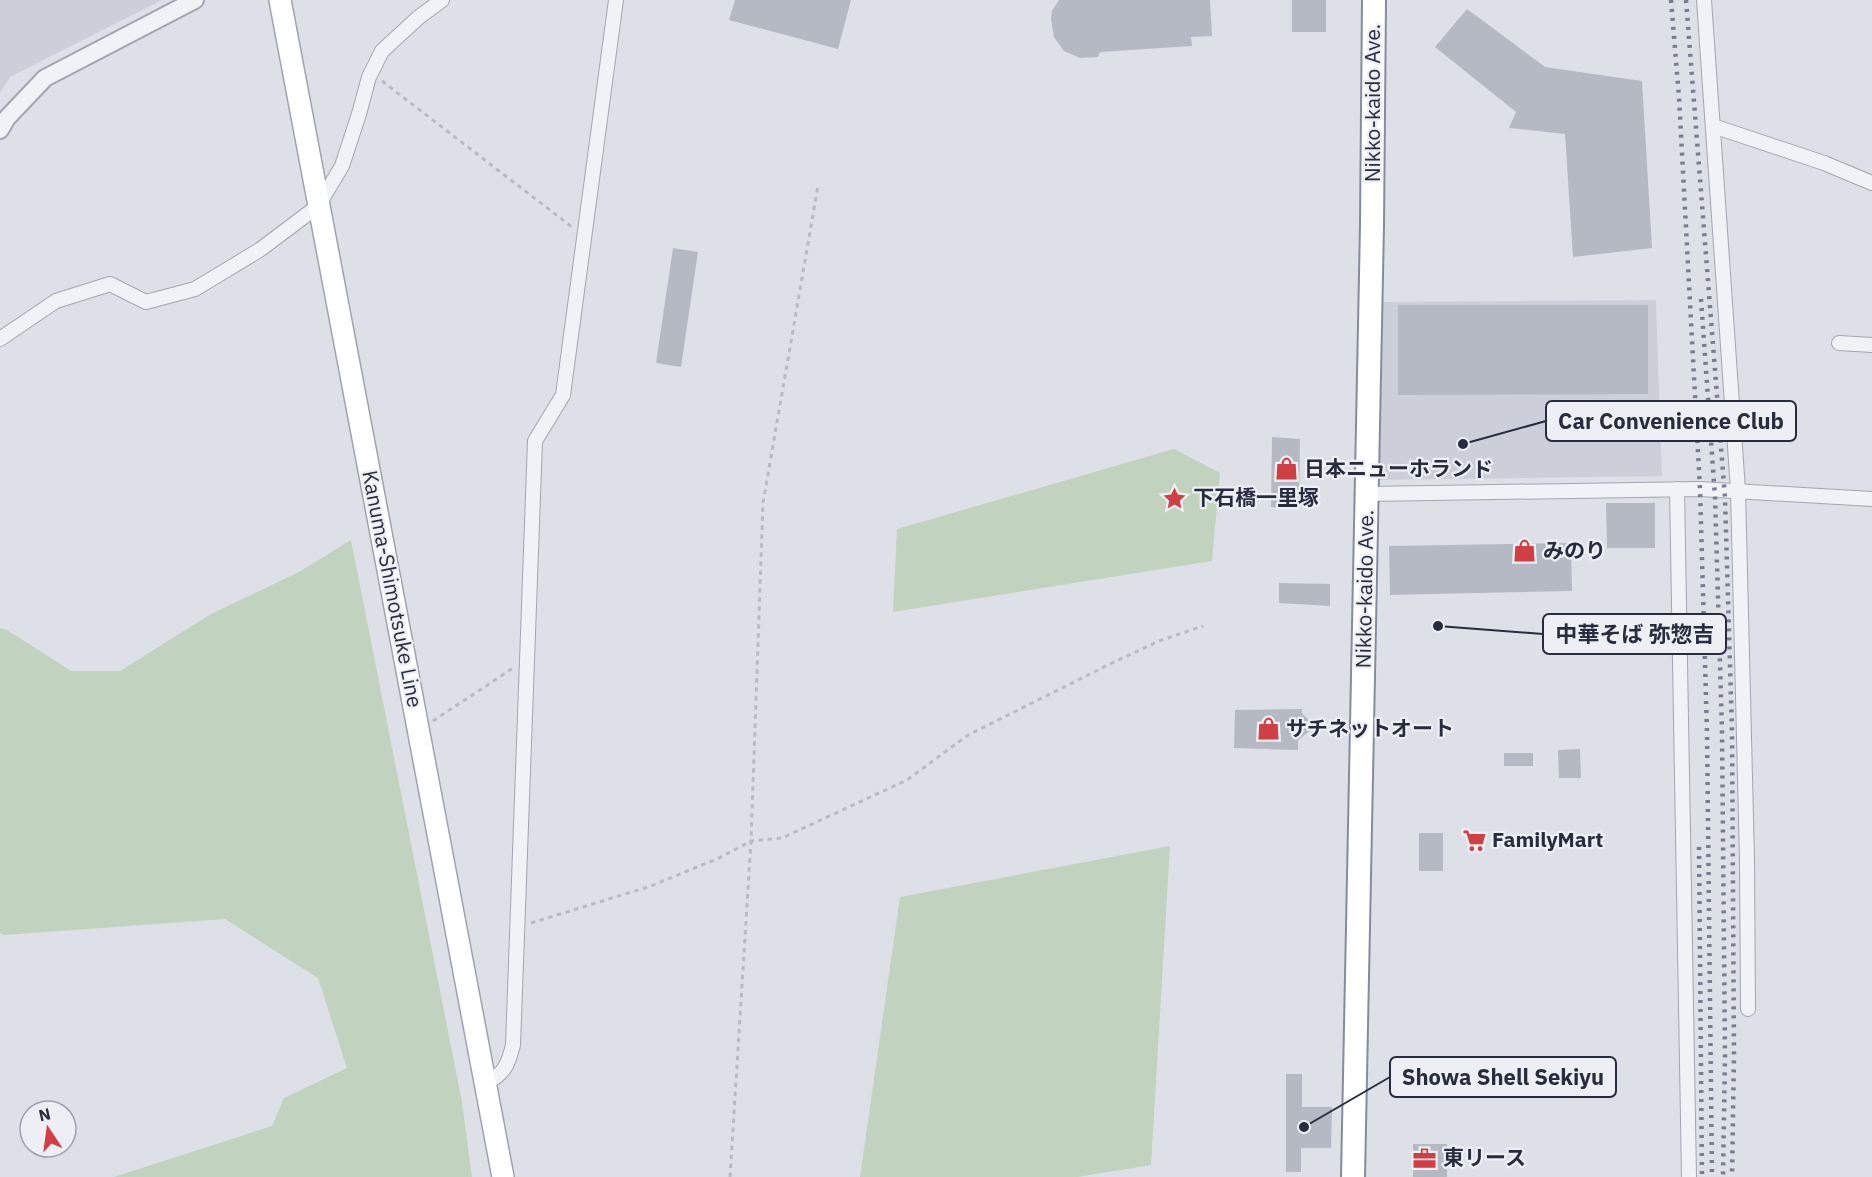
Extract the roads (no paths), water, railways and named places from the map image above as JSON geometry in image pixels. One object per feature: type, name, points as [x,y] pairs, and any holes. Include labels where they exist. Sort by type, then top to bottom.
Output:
[{"type":"highway","name":"Nikko-kaido Ave.","points":[[1353,1177],[1372,225],[1374,0]]},
{"type":"main road","name":"Kanuma-Shimotsuke Line","points":[[280,0],[503,1177]]},
{"type":"street","points":[[0,130],[7,118],[45,78],[195,0]]},
{"type":"street","points":[[0,339],[56,301],[110,284],[146,302],[195,289],[261,249],[318,206],[342,166],[371,72],[382,51],[419,16],[442,0]]},
{"type":"street","points":[[486,1083],[499,1076],[509,1060],[513,1045],[535,441],[563,395],[616,0]]},
{"type":"street","points":[[1704,0],[1738,490],[1747,860],[1748,1009]]},
{"type":"street","points":[[1713,126],[1824,163],[1872,183]]},
{"type":"street","points":[[1839,343],[1872,345]]},
{"type":"street","points":[[1367,494],[1677,489],[1738,490],[1872,499]]},
{"type":"street","points":[[1677,489],[1689,1177]]},
{"type":"railway","points":[[1671,0],[1679,97],[1700,489],[1707,732],[1712,1177]]},
{"type":"railway","points":[[1686,0],[1725,498],[1732,732],[1734,1055],[1732,1177]]},
{"type":"railway","points":[[1701,299],[1715,497],[1722,731],[1725,1055],[1723,1177]]},
{"type":"railway","points":[[1699,847],[1702,1177]]},
{"type":"place","name":"Car Convenience Club","points":[[1463,444]]},
{"type":"place","name":"日本ニューホランド","points":[[1286,469]]},
{"type":"place","name":"下石橋一里塚","points":[[1175,498]]},
{"type":"place","name":"みのり","points":[[1525,551]]},
{"type":"place","name":"中華そば 弥惣吉","points":[[1438,626]]},
{"type":"place","name":"サチネットオート","points":[[1268,729]]},
{"type":"place","name":"FamilyMart","points":[[1474,840]]},
{"type":"place","name":"Showa Shell Sekiyu","points":[[1304,1127]]},
{"type":"place","name":"東リース","points":[[1425,1158]]}]
